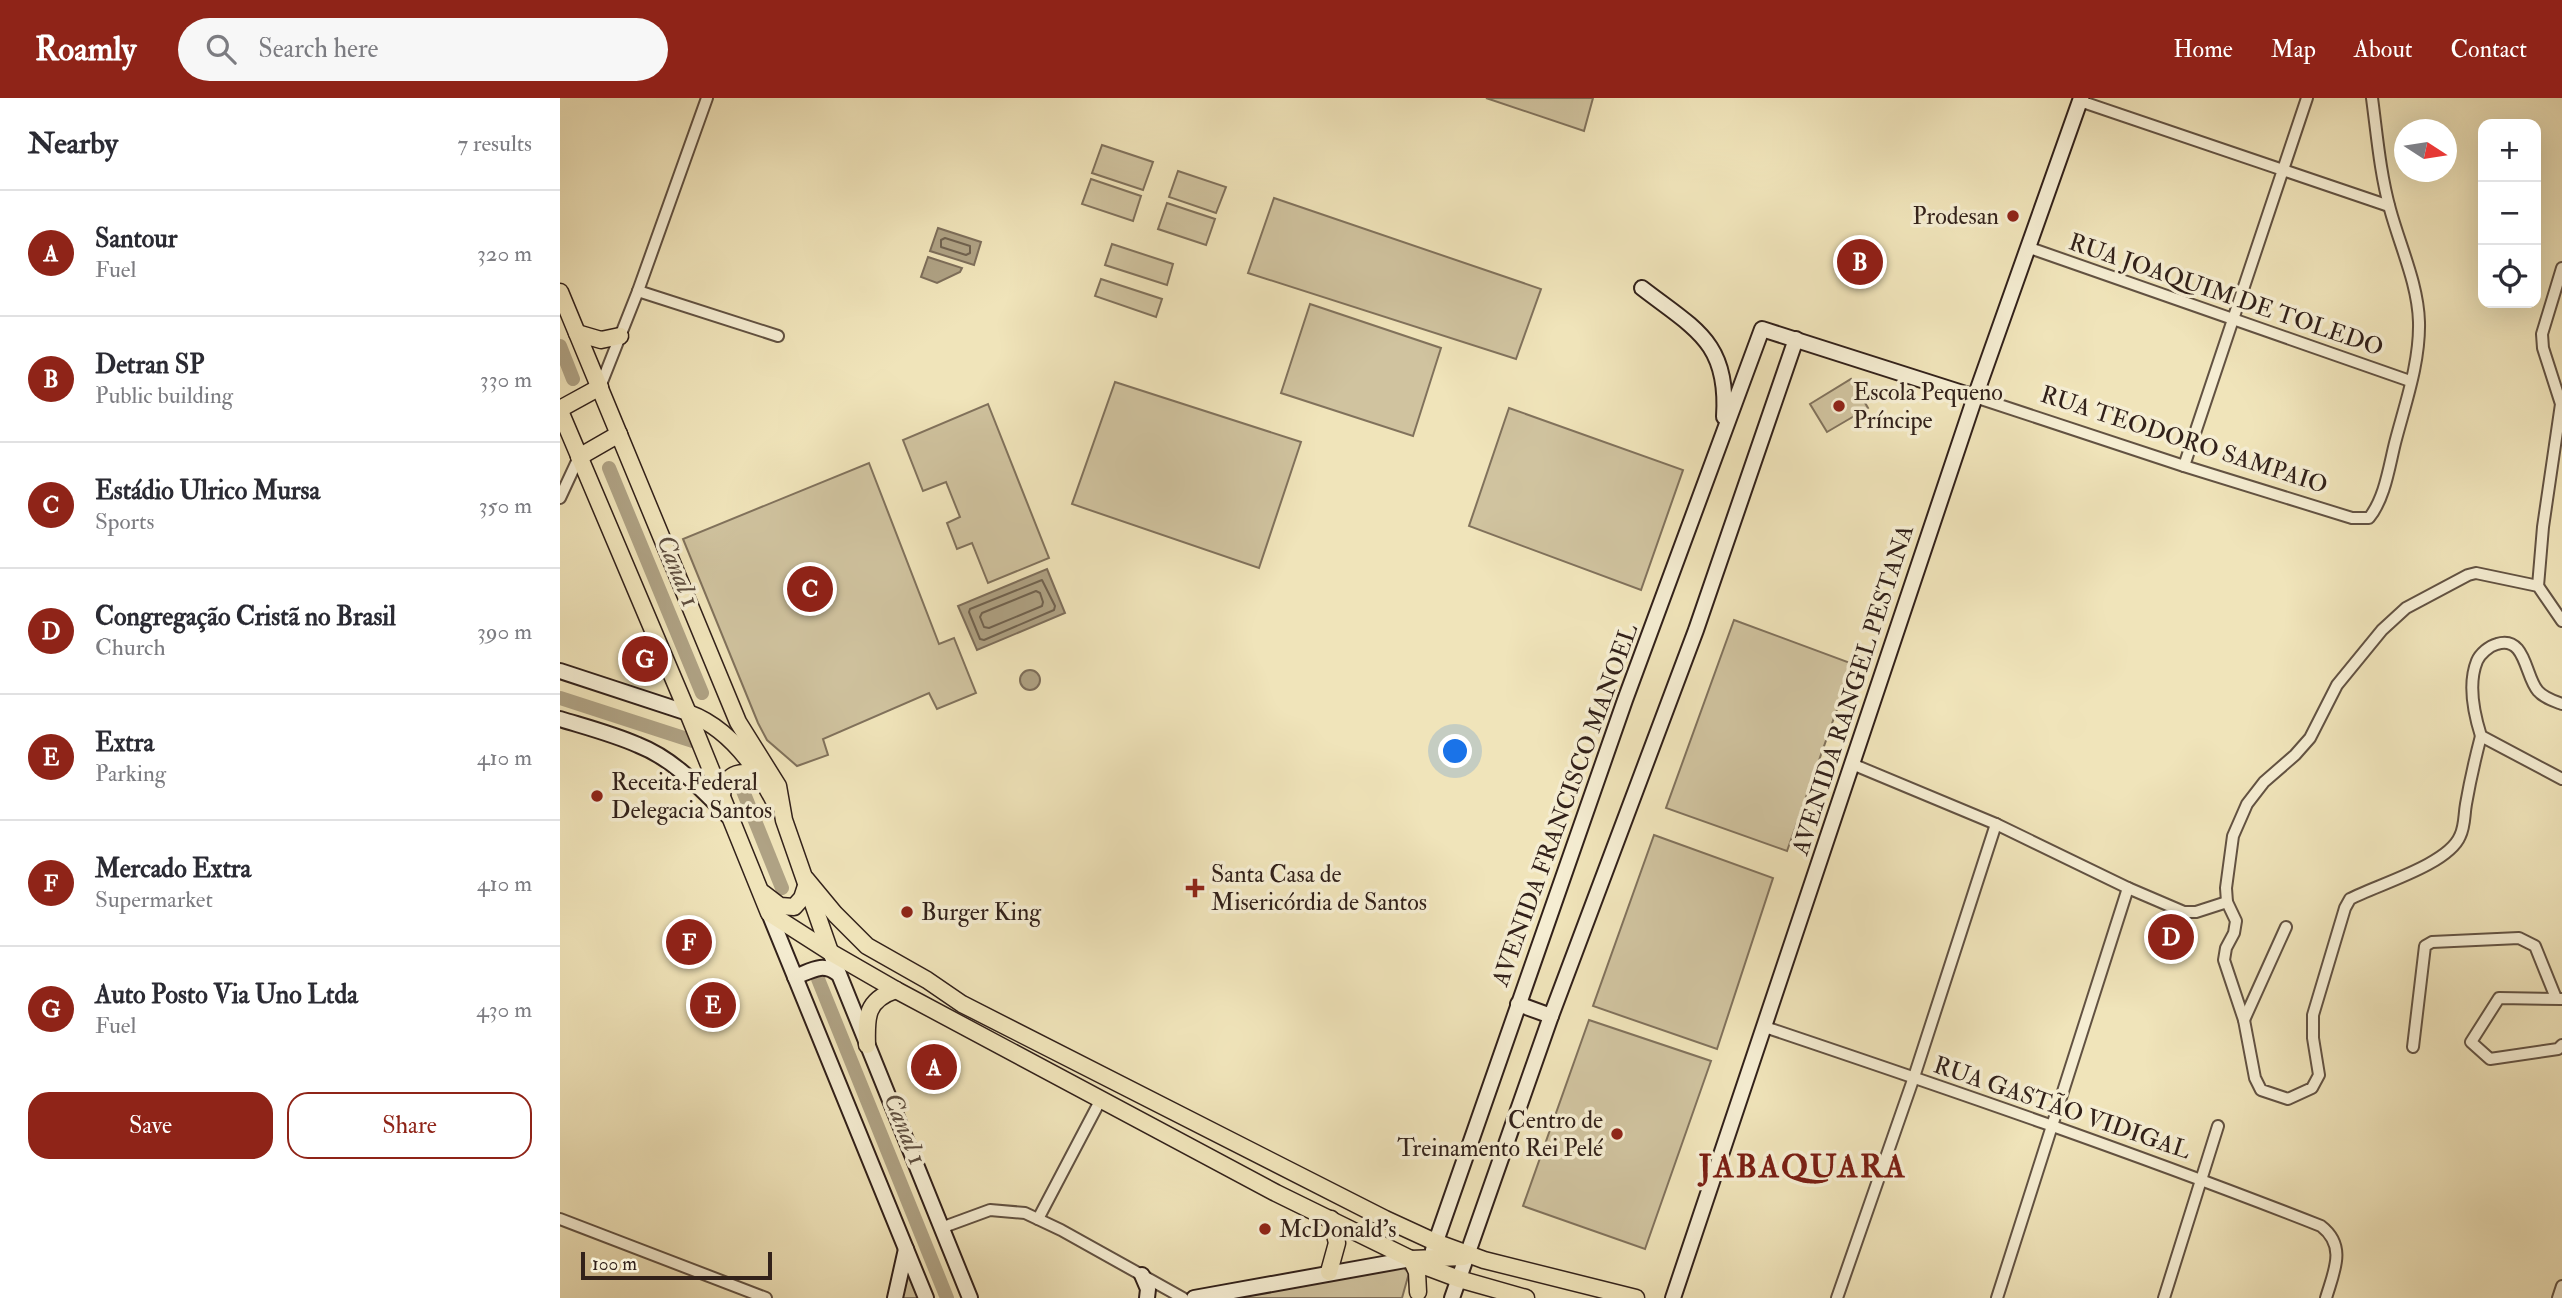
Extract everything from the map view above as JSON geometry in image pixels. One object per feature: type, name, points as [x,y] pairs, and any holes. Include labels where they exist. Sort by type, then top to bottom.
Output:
[{"type":"main road","points":[[560,292],[738,722],[778,786],[784,820]]},
{"type":"main road","points":[[577,333],[601,340],[620,335]]},
{"type":"main road","points":[[600,387],[560,410],[722,794],[769,913],[896,990],[1100,1101],[1276,1193],[1411,1259],[1431,1255],[1467,1256],[1636,1298]]},
{"type":"main road","points":[[579,457],[619,435]]},
{"type":"main road","points":[[688,713],[714,724],[753,766],[765,785],[784,820],[830,952]]},
{"type":"main road","points":[[722,794],[728,778],[744,772],[752,774],[765,785]]},
{"type":"main road","points":[[761,892],[780,906],[794,907],[802,898],[807,881]]},
{"type":"main road","points":[[807,881],[867,946],[928,980],[962,1004],[1385,1219],[1459,1279],[1526,1298]]},
{"type":"main road","points":[[867,1045],[866,1029],[870,1007],[886,993],[896,990]]},
{"type":"main road","points":[[1329,1272],[1337,1243],[1331,1219]]},
{"type":"main road","points":[[1411,1259],[1417,1272],[1417,1295]]},
{"type":"street","points":[[600,387],[638,291],[707,98]]},
{"type":"street","points":[[2184,466],[2307,98]]},
{"type":"street","points":[[2372,98],[2381,170],[2416,296],[2417,345],[2410,381]]},
{"type":"street","points":[[2080,100],[2389,206]]},
{"type":"street","name":"AVENIDA RANGEL PESTANA","points":[[1673,1298],[1975,397],[2080,100]]},
{"type":"street","name":"RUA JOAQUIM DE TOLEDO","points":[[2027,247],[2410,381]]},
{"type":"street","points":[[2562,268],[2542,334],[2543,348],[2561,404],[2543,527],[2538,586],[2562,621]]},
{"type":"street","points":[[1642,288],[1694,328],[1715,354],[1725,382],[1723,432]]},
{"type":"street","points":[[638,291],[778,335]]},
{"type":"street","name":"RUA TEODORO SAMPAIO","points":[[1767,330],[2352,518],[2369,518],[2376,509],[2410,381]]},
{"type":"street","name":"AVENIDA FRANCISCO MANOEL","points":[[1417,1295],[1723,432],[1767,330]]},
{"type":"street","points":[[1452,1298],[1549,1016],[1696,630],[1793,338]]},
{"type":"street","points":[[560,498],[579,457]]},
{"type":"street","points":[[2538,586],[2476,573],[2406,608],[2382,630],[2337,685],[2310,738],[2264,782],[2247,804],[2233,836],[2227,878],[2227,902],[2236,921],[2224,960],[2244,1020],[2250,1058],[2261,1090],[2288,1099],[2312,1088],[2319,1075],[2313,1038],[2313,1015],[2350,899],[2415,871],[2453,847],[2460,837],[2481,736],[2473,684],[2477,660],[2491,646],[2501,642],[2515,647],[2521,652],[2538,691],[2544,697],[2562,704]]},
{"type":"street","points":[[560,671],[688,713]]},
{"type":"street","points":[[560,719],[640,745],[661,757],[694,782],[732,819]]},
{"type":"street","points":[[2481,736],[2562,779]]},
{"type":"street","points":[[1852,764],[1996,824],[2184,912],[2196,912],[2227,902]]},
{"type":"street","points":[[1837,1298],[1914,1077],[1996,824]]},
{"type":"street","points":[[1997,1298],[2128,888]]},
{"type":"street","points":[[769,913],[926,1298]]},
{"type":"street","points":[[2244,1020],[2287,927]]},
{"type":"street","points":[[2413,1047],[2425,946],[2432,942],[2519,938],[2535,946],[2559,999],[2499,998],[2471,1042],[2490,1059],[2558,1049],[2562,1045]]},
{"type":"street","points":[[830,952],[970,1298]]},
{"type":"street","points":[[796,977],[822,966],[837,973]]},
{"type":"street","points":[[1521,1005],[1549,1016]]},
{"type":"street","name":"RUA GASTÃO VIDIGAL","points":[[1765,1027],[2053,1125],[2203,1179],[2321,1226],[2331,1234],[2336,1244],[2336,1264],[2326,1298]]},
{"type":"street","points":[[1038,1219],[1100,1101]]},
{"type":"street","points":[[2164,1298],[2218,1126]]},
{"type":"street","points":[[942,1228],[990,1209],[1013,1211],[1038,1219],[1183,1298]]},
{"type":"street","points":[[560,1219],[766,1298]]},
{"type":"street","points":[[895,1298],[906,1249]]},
{"type":"street","points":[[1194,1298],[1411,1259]]},
{"type":"street","points":[[1142,1275],[1148,1289],[1147,1298]]},
{"type":"street","points":[[2558,1298],[2562,1286]]},
{"type":"shaded area","points":[[1486,98],[1593,98],[1584,131]]},
{"type":"shaded area","points":[[1102,145],[1153,162],[1143,190],[1092,173]]},
{"type":"shaded area","points":[[1178,171],[1226,187],[1216,213],[1169,197]]},
{"type":"shaded area","points":[[1091,179],[1141,196],[1133,221],[1082,204]]},
{"type":"shaded area","points":[[1274,198],[1541,289],[1516,359],[1248,273]]},
{"type":"shaded area","points":[[1167,203],[1215,219],[1206,245],[1158,229]]},
{"type":"shaded area","points":[[1112,244],[1173,264],[1167,285],[1105,265]]},
{"type":"shaded area","points":[[1101,279],[1162,299],[1156,317],[1095,296]]},
{"type":"shaded area","points":[[1310,304],[1441,348],[1413,436],[1281,393]]},
{"type":"shaded area","name":"Escola Pequeno Príncipe","points":[[1851,379],[1868,408],[1827,432],[1810,404]]},
{"type":"shaded area","points":[[1115,382],[1301,442],[1259,568],[1072,504]]},
{"type":"shaded area","points":[[988,404],[1049,558],[988,583],[972,543],[957,549],[947,523],[960,517],[946,482],[923,491],[903,440]]},
{"type":"shaded area","points":[[1509,408],[1683,470],[1641,590],[1469,526]]},
{"type":"shaded area","points":[[869,463],[939,644],[954,638],[976,693],[937,709],[929,693],[823,739],[828,755],[797,766],[767,740],[758,723],[683,539]]},
{"type":"shaded area","points":[[1734,620],[1853,664],[1787,851],[1666,808]]},
{"type":"shaded area","points":[[1654,835],[1773,878],[1717,1049],[1593,1006]]},
{"type":"shaded area","name":"Centro de Treinamento Rei Pelé","points":[[1589,1020],[1711,1061],[1645,1249],[1523,1206]]},
{"type":"shaded area","points":[[907,1260],[922,1298],[899,1298]]},
{"type":"shaded area","points":[[1402,1266],[1409,1273],[1402,1298],[1225,1298]]},
{"type":"water","points":[[938,228],[981,242],[974,265],[930,251]]},
{"type":"water","points":[[928,257],[962,268],[960,272],[937,283],[921,277]]},
{"type":"water","points":[[1047,569],[1065,613],[977,650],[958,606]]},
{"type":"water","points":[[1030,670],[1037,673],[1040,680],[1037,687],[1030,690],[1023,687],[1020,680],[1023,673]]},
{"type":"waterway","name":"Canal 1","points":[[560,346],[573,379]]},
{"type":"waterway","name":"Canal 1","points":[[609,468],[702,693]]},
{"type":"waterway","points":[[560,698],[693,741]]},
{"type":"waterway","name":"Canal 1","points":[[743,791],[782,888]]},
{"type":"waterway","name":"Canal 1","points":[[818,979],[947,1298]]},
{"type":"place","name":"Prodesan","points":[[2013,216]]},
{"type":"place","name":"Detran SP","points":[[1860,262]]},
{"type":"place","name":"Escola Pequeno Príncipe","points":[[1839,406]]},
{"type":"place","name":"Estádio Ulrico Mursa","points":[[810,589]]},
{"type":"place","name":"Auto Posto Via Uno Ltda","points":[[645,659]]},
{"type":"place","name":"Receita Federal Delegacia Santos","points":[[597,796]]},
{"type":"place","name":"Santa Casa de Misericórdia de Santos","points":[[1195,888]]},
{"type":"place","name":"Burger King","points":[[907,912]]},
{"type":"place","name":"Congregação Cristã no Brasil","points":[[2171,937]]},
{"type":"place","name":"Mercado Extra","points":[[689,942]]},
{"type":"place","name":"Extra","points":[[713,1005]]},
{"type":"place","name":"Santour","points":[[934,1067]]},
{"type":"place","name":"Centro de Treinamento Rei Pelé","points":[[1617,1134]]},
{"type":"place","name":"McDonald's","points":[[1265,1229]]},
{"type":"district","name":"JABAQUARA","points":[[1803,1167]]}]
